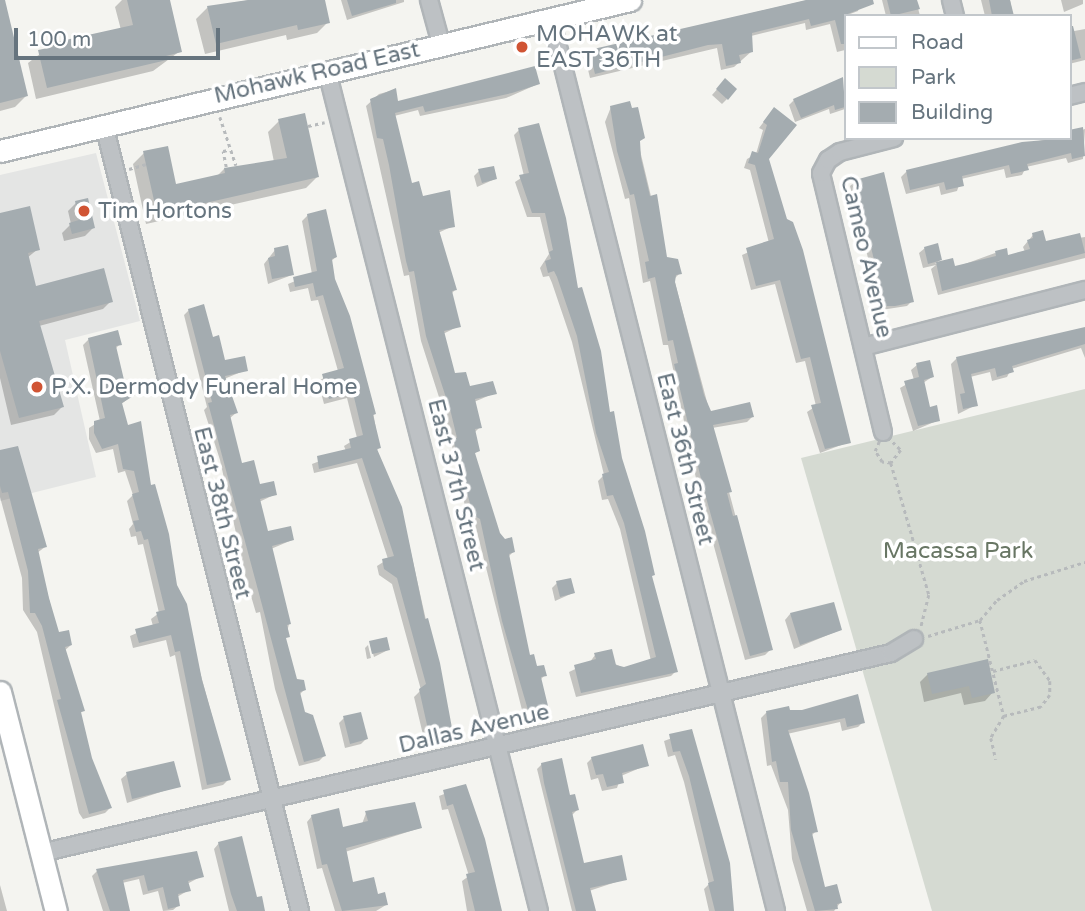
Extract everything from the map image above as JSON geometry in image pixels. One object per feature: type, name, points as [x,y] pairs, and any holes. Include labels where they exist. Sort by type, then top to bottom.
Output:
[{"type":"main road","name":"Mohawk Road East","points":[[1,149],[630,0]]},
{"type":"main road","points":[[0,692],[56,911]]},
{"type":"street","points":[[429,0],[441,44]]},
{"type":"street","name":"East 36th Street","points":[[551,19],[776,911]]},
{"type":"street","name":"East 37th Street","points":[[327,71],[539,911]]},
{"type":"street","name":"East 38th Street","points":[[104,125],[300,911]]},
{"type":"street","name":"Cameo Avenue","points":[[883,432],[821,173],[828,160],[840,152],[886,140]]},
{"type":"street","points":[[863,347],[1085,290]]},
{"type":"street","name":"Dallas Avenue","points":[[41,853],[720,695],[891,653],[914,639]]},
{"type":"path","points":[[215,97],[228,150]]},
{"type":"path","points":[[226,167],[223,151],[232,149],[236,165]]},
{"type":"path","points":[[883,432],[901,450],[891,463],[882,462],[875,451],[883,432]]},
{"type":"path","points":[[891,463],[929,595],[927,615],[914,639]]},
{"type":"path","points":[[914,639],[980,620],[997,600],[1024,581],[1085,562]]},
{"type":"path","points":[[980,620],[1004,716],[991,738],[996,759]]},
{"type":"path","points":[[993,671],[1035,660],[1050,681],[1050,695],[1041,708],[1004,716]]},
{"type":"shaded area","points":[[96,153],[140,321],[65,340],[96,477],[0,501],[0,175]]},
{"type":"green space","name":"Macassa Park","points":[[1085,389],[1085,911],[932,911],[801,458]]},
{"type":"building","points":[[0,0],[5,0],[28,96],[0,103]]},
{"type":"building","points":[[127,0],[170,0],[182,52],[166,56],[167,60],[47,88],[38,50],[53,47],[52,43],[133,25]]},
{"type":"building","points":[[248,0],[325,0],[330,23],[298,30],[297,25],[216,44],[207,6]]},
{"type":"building","points":[[347,0],[396,0],[396,3],[352,16]]},
{"type":"building","points":[[806,0],[873,0],[874,4],[844,14],[844,44],[841,44],[835,20],[811,26],[809,19],[752,33],[753,52],[739,55],[741,63],[726,66],[722,44],[708,45],[595,74],[589,50]]},
{"type":"building","points":[[887,0],[917,0],[920,9],[890,14]]},
{"type":"building","points":[[989,0],[1010,0],[1014,14],[992,14]]},
{"type":"building","points":[[1071,26],[1073,26],[1081,58],[1071,60]]},
{"type":"building","points":[[535,66],[540,84],[512,93],[425,112],[423,106],[395,113],[412,183],[419,181],[423,196],[450,190],[455,227],[439,230],[457,290],[452,291],[461,327],[444,331],[455,373],[466,372],[470,386],[493,381],[497,394],[475,399],[482,428],[475,429],[480,451],[475,453],[500,533],[505,539],[512,537],[515,552],[509,554],[530,655],[534,654],[537,666],[544,665],[547,676],[541,677],[548,706],[528,710],[502,621],[480,519],[473,515],[453,439],[457,438],[451,413],[426,336],[414,271],[409,272],[406,261],[389,165],[383,139],[377,138],[370,99],[396,88],[398,101]]},
{"type":"building","points":[[843,77],[844,107],[835,110],[834,105],[801,118],[793,99]]},
{"type":"building","points":[[725,78],[737,89],[728,100],[716,89]]},
{"type":"building","points":[[630,101],[632,108],[638,107],[645,138],[640,141],[641,158],[650,196],[657,194],[667,257],[678,259],[682,274],[676,275],[675,282],[704,395],[711,411],[750,402],[754,417],[713,425],[732,492],[727,493],[733,516],[737,515],[773,650],[750,656],[702,483],[674,364],[678,363],[673,340],[668,341],[655,277],[648,279],[645,262],[649,261],[634,194],[630,195],[617,151],[610,106]]},
{"type":"building","points":[[774,107],[797,125],[769,159],[787,219],[793,222],[803,250],[851,443],[825,449],[811,405],[821,403],[810,357],[801,359],[780,280],[756,286],[746,248],[774,239],[755,165],[748,163],[752,151],[758,153],[767,125],[763,122]]},
{"type":"building","points":[[305,113],[319,177],[157,214],[143,151],[168,146],[176,184],[225,173],[224,168],[287,158],[278,119]]},
{"type":"building","points":[[539,123],[566,218],[578,288],[582,287],[601,351],[610,412],[614,411],[622,458],[645,531],[655,575],[652,576],[678,672],[581,693],[574,665],[596,659],[594,653],[612,649],[616,665],[624,667],[656,657],[624,523],[613,495],[607,496],[602,474],[609,472],[596,433],[577,336],[557,277],[554,271],[548,273],[545,261],[551,259],[549,252],[553,250],[545,213],[532,213],[519,175],[529,173],[518,128]]},
{"type":"building","points":[[1083,127],[1085,156],[1072,159],[1071,153],[1027,164],[1029,170],[1011,174],[1009,165],[962,176],[964,186],[946,190],[944,182],[910,190],[906,170],[1022,142],[1071,140],[1071,130]]},
{"type":"building","points":[[494,166],[497,179],[482,183],[478,169]]},
{"type":"building","points":[[884,172],[914,302],[895,306],[885,306],[855,180]]},
{"type":"building","name":"Tim Hortons","points":[[88,198],[95,228],[72,234],[69,223],[79,220],[75,201]]},
{"type":"building","points":[[30,206],[40,250],[28,253],[36,286],[104,268],[113,302],[39,321],[64,407],[19,418],[0,351],[0,213]]},
{"type":"building","points":[[326,209],[337,257],[332,259],[335,279],[350,316],[376,414],[373,415],[381,448],[377,449],[402,507],[425,619],[428,618],[440,663],[452,728],[429,734],[419,689],[426,684],[397,578],[384,569],[382,559],[394,556],[362,458],[319,469],[317,456],[351,448],[349,439],[363,435],[353,393],[329,399],[322,374],[344,368],[323,295],[316,297],[313,283],[295,287],[293,277],[317,271],[307,214]]},
{"type":"building","points":[[1043,230],[1046,241],[1080,233],[1085,253],[942,291],[936,262],[953,258],[955,266],[996,256],[995,251],[1007,248],[1008,255],[1030,249],[1027,240],[1033,238],[1032,233]]},
{"type":"building","points":[[938,243],[942,260],[928,264],[924,247]]},
{"type":"building","points":[[288,245],[294,275],[272,279],[268,258],[275,256],[274,248]]},
{"type":"building","points":[[204,304],[213,337],[219,335],[225,360],[245,356],[248,371],[225,376],[238,413],[230,415],[242,463],[254,460],[260,484],[274,481],[277,495],[260,499],[268,531],[291,526],[294,540],[272,546],[291,624],[287,625],[290,637],[286,638],[297,679],[304,680],[306,690],[300,692],[305,712],[313,715],[326,756],[304,762],[208,403],[212,402],[188,309]]},
{"type":"building","points":[[1085,327],[1085,344],[1012,366],[1014,372],[997,377],[995,368],[971,374],[978,406],[963,409],[960,394],[965,393],[956,357]]},
{"type":"building","points":[[118,330],[122,345],[116,346],[125,384],[132,382],[135,395],[122,403],[128,425],[141,421],[151,485],[155,484],[169,534],[177,585],[187,604],[202,680],[231,780],[207,785],[180,651],[175,652],[171,635],[139,643],[135,629],[159,623],[156,612],[165,610],[148,539],[144,540],[141,531],[136,532],[133,521],[139,520],[132,494],[139,492],[134,471],[123,469],[118,444],[102,449],[94,433],[94,421],[105,418],[88,338]]},
{"type":"building","points":[[930,360],[934,377],[924,380],[930,407],[937,405],[940,421],[918,426],[904,381],[919,377],[916,363]]},
{"type":"building","points":[[18,446],[47,547],[38,549],[49,598],[59,632],[69,630],[72,645],[65,647],[85,711],[81,712],[92,758],[112,808],[89,814],[57,700],[61,699],[42,626],[35,613],[30,613],[28,571],[8,492],[2,493],[0,486],[0,450]]},
{"type":"building","points":[[571,578],[575,593],[560,597],[556,581]]},
{"type":"building","points":[[834,602],[842,630],[800,645],[790,613]]},
{"type":"building","points":[[387,637],[390,650],[372,654],[369,641]]},
{"type":"building","points":[[988,659],[995,693],[972,698],[969,686],[932,694],[927,673]]},
{"type":"building","points":[[858,694],[865,723],[847,727],[845,718],[788,730],[809,793],[818,832],[812,833],[825,887],[837,884],[842,903],[837,904],[838,909],[815,911],[791,830],[788,782],[780,782],[776,761],[772,762],[766,711],[789,706],[790,710],[802,710]]},
{"type":"building","points":[[361,712],[368,739],[350,744],[343,716]]},
{"type":"building","points":[[692,729],[730,863],[734,911],[715,911],[708,883],[714,881],[689,776],[680,751],[673,752],[669,734]]},
{"type":"building","points":[[643,744],[649,766],[622,773],[624,783],[607,787],[603,774],[596,775],[591,757]]},
{"type":"building","points":[[562,758],[570,795],[575,794],[579,810],[572,812],[584,863],[622,855],[627,880],[590,888],[596,911],[576,911],[544,783],[541,763]]},
{"type":"building","points":[[174,761],[181,787],[132,799],[126,772]]},
{"type":"building","points":[[466,784],[485,839],[502,911],[475,911],[466,874],[475,872],[453,804],[447,806],[443,790]]},
{"type":"building","points":[[415,802],[422,828],[346,848],[353,882],[374,877],[378,894],[385,892],[388,905],[342,911],[327,864],[322,865],[311,815],[339,808],[343,827],[368,821],[365,811]]},
{"type":"building","points":[[242,836],[257,897],[262,896],[265,911],[237,911],[231,894],[218,842]]},
{"type":"building","points":[[197,851],[204,877],[188,881],[191,891],[178,894],[180,906],[168,909],[163,887],[148,891],[144,875],[123,880],[130,911],[110,911],[96,869]]},
{"type":"place","name":"MOHAWK at EAST 36TH","points":[[522,47]]},
{"type":"place","name":"Tim Hortons","points":[[84,211]]},
{"type":"place","name":"P.X. Dermody Funeral Home","points":[[37,387]]}]
